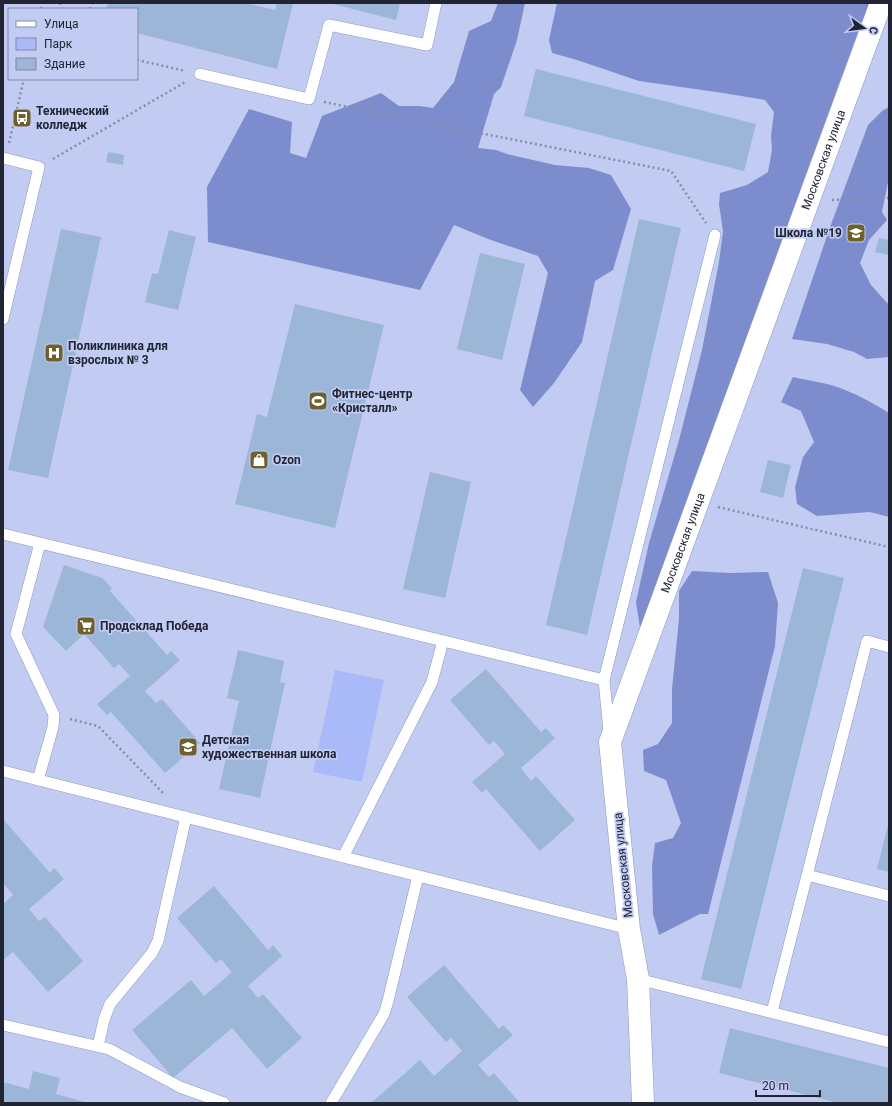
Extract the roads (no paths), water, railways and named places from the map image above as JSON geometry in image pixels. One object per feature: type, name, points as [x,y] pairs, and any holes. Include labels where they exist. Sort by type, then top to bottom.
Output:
[{"type":"street","name":"Московская улица","points":[[643,1103],[638,979],[629,929],[610,742],[881,3]]},
{"type":"lane","points":[[200,74],[309,99],[329,25],[427,45],[436,3]]},
{"type":"lane","points":[[3,319],[39,167],[4,159]]},
{"type":"lane","points":[[610,742],[604,680],[715,235]]},
{"type":"lane","points":[[3,534],[604,680]]},
{"type":"lane","points":[[38,780],[53,727],[54,715],[16,634],[40,543]]},
{"type":"lane","points":[[342,857],[432,682],[442,641]]},
{"type":"lane","points":[[772,1012],[867,641],[889,647]]},
{"type":"lane","points":[[3,771],[629,929]]},
{"type":"lane","points":[[98,1046],[104,1020],[110,1004],[152,953],[158,941],[186,817]]},
{"type":"lane","points":[[331,1103],[384,1014],[418,876]]},
{"type":"lane","points":[[807,876],[889,896]]},
{"type":"lane","points":[[638,979],[889,1042]]},
{"type":"lane","points":[[3,1025],[109,1049],[180,1087],[224,1103]]},
{"type":"place","name":"Технический колледж","points":[[22,118]]},
{"type":"place","name":"Школа №19","points":[[856,233]]},
{"type":"place","name":"Поликлиника для взрослых № 3","points":[[54,353]]},
{"type":"place","name":"Фитнес-центр «Кристалл»","points":[[318,401]]},
{"type":"place","name":"Ozon","points":[[259,460]]},
{"type":"place","name":"Продсклад Победа","points":[[86,626]]},
{"type":"place","name":"Детская художественная школа","points":[[188,747]]}]
